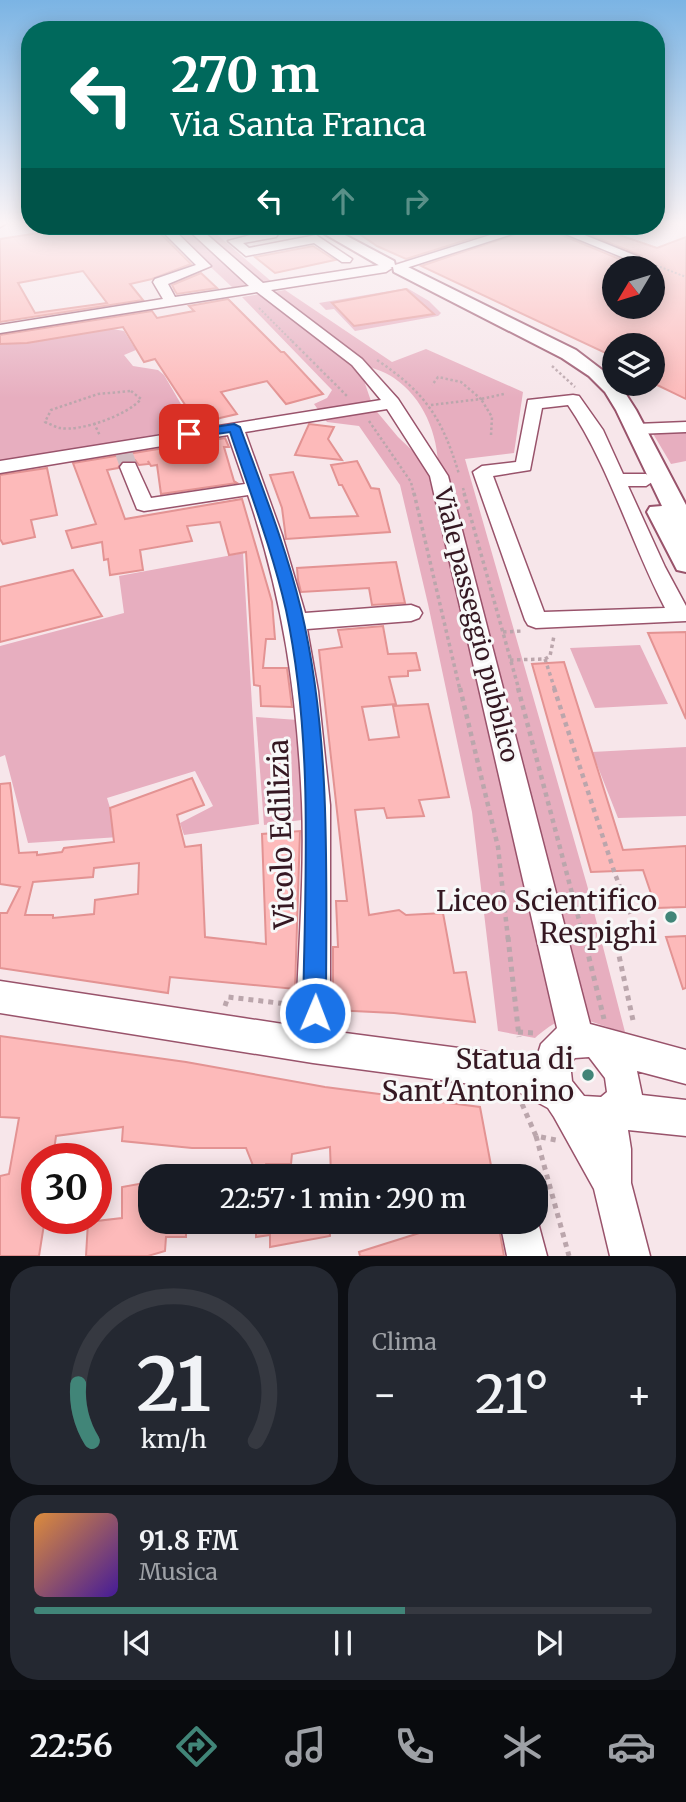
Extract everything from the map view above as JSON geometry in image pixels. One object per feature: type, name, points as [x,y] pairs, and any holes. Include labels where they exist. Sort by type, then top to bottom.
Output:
[{"type":"main road","points":[[421,281],[569,354],[596,372],[613,389],[641,439],[683,546]]},
{"type":"main road","points":[[524,333],[558,355],[583,385],[614,414],[646,480],[683,546]]},
{"type":"main road","points":[[583,385],[604,390],[626,424],[641,439],[643,455],[651,473],[646,480]]},
{"type":"street","points":[[164,281],[160,282],[172,303]]},
{"type":"street","name":"Viale passeggio pubblico","points":[[252,281],[357,362],[393,403],[443,486],[583,1037]]},
{"type":"street","points":[[0,328],[312,281]]},
{"type":"street","points":[[573,400],[594,430],[616,481],[643,543],[680,615],[536,620],[482,472],[524,466],[534,404],[573,400]]},
{"type":"street","points":[[0,467],[120,453],[234,427],[393,403]]},
{"type":"street","name":"Vicolo Edilizia","points":[[234,427],[256,488],[295,622],[306,691],[316,804],[313,1046]]},
{"type":"street","points":[[641,439],[686,428]]},
{"type":"street","points":[[120,453],[144,505],[256,488]]},
{"type":"street","points":[[616,481],[646,480]]},
{"type":"street","points":[[643,543],[683,546]]},
{"type":"street","points":[[295,622],[411,613]]},
{"type":"street","points":[[0,997],[313,1046],[520,1088],[562,1099],[578,1113],[591,1117],[611,1112],[686,1118]]},
{"type":"street","points":[[583,1037],[686,1067]]},
{"type":"street","points":[[520,1088],[583,1037]]},
{"type":"street","points":[[583,1037],[550,1068],[562,1099],[612,1183]]},
{"type":"street","points":[[583,1037],[611,1053],[624,1076],[625,1089],[621,1101],[611,1112],[612,1183],[630,1256]]},
{"type":"street","points":[[522,1234],[527,1256]]},
{"type":"path","points":[[548,363],[583,385]]},
{"type":"path","points":[[432,385],[438,377],[461,382],[481,399],[492,417],[491,436]]},
{"type":"path","points":[[131,391],[141,400],[135,409],[94,423],[62,429],[45,422],[51,410],[98,394],[131,391]]},
{"type":"path","points":[[431,405],[504,394]]},
{"type":"path","points":[[94,423],[120,453]]},
{"type":"path","points":[[510,660],[545,659],[550,656],[555,631]]},
{"type":"path","points":[[519,1037],[518,1032],[583,1037],[635,1026],[613,929],[636,928],[615,874],[545,659]]},
{"type":"path","points":[[559,835],[583,1037]]},
{"type":"path","points":[[520,1088],[569,1256]]},
{"type":"path","points":[[536,1136],[562,1141]]},
{"type":"shaded area","points":[[225,281],[272,282],[233,288]]},
{"type":"shaded area","points":[[407,288],[429,301],[441,313],[438,316],[355,331],[334,309],[326,310],[319,303]]},
{"type":"shaded area","points":[[285,290],[392,362],[426,349],[523,392],[514,453],[465,459],[587,885],[625,1032],[578,1018],[559,1021],[535,1038],[498,1031],[472,812],[400,485],[359,426],[327,422],[314,404],[327,398],[332,390],[242,297]],"holes":[[[358,363],[394,378],[422,408],[433,434],[438,475],[398,437],[373,407]]]},
{"type":"shaded area","points":[[107,328],[124,331],[136,350],[124,355],[133,366],[158,370],[164,375],[195,428],[0,462],[0,345]]},
{"type":"shaded area","points":[[686,431],[686,461],[671,464],[652,432]]},
{"type":"shaded area","points":[[243,553],[259,824],[184,835],[180,823],[213,806],[195,771],[107,798],[119,837],[28,843],[5,755],[0,757],[0,646],[124,613],[119,576]]},
{"type":"shaded area","points":[[640,645],[668,704],[595,708],[570,648]]},
{"type":"shaded area","points":[[256,717],[298,720],[309,819],[264,825]]},
{"type":"shaded area","points":[[686,747],[686,816],[618,818],[592,752]]},
{"type":"building","points":[[0,281],[31,281],[18,283],[35,313],[107,303],[90,281],[145,281],[130,284],[143,300],[0,322]]},
{"type":"building","points":[[183,281],[209,281],[217,288],[177,294],[172,285]]},
{"type":"building","points":[[452,281],[602,281],[602,319],[665,319],[665,281],[686,281],[686,399],[665,389],[665,333],[602,333],[602,351]]},
{"type":"building","points":[[406,289],[434,314],[354,326],[332,303]]},
{"type":"building","points":[[228,299],[284,352],[323,394],[286,404],[267,381],[221,392],[237,414],[216,420],[218,424],[199,426],[155,359],[144,362],[123,327],[27,343],[0,344],[0,335],[152,311],[157,318],[194,311],[189,306]]},
{"type":"building","points":[[309,424],[334,427],[328,439],[342,460],[295,455]]},
{"type":"building","points":[[225,438],[229,447],[224,447],[234,481],[237,483],[161,494],[157,465],[151,466],[148,461],[149,464],[139,465],[135,460],[123,460],[118,468],[107,470],[125,519],[242,499],[272,602],[275,639],[266,639],[263,668],[287,668],[292,707],[261,706],[260,686],[254,685],[246,552],[229,555],[220,522],[187,526],[192,541],[140,550],[143,570],[110,575],[108,559],[104,560],[102,542],[72,548],[66,531],[96,524],[73,463]]},
{"type":"building","points":[[357,461],[371,488],[379,489],[390,532],[286,539],[282,508],[270,475],[293,472],[310,518],[358,516],[342,485],[339,485],[331,465]]},
{"type":"building","points":[[47,468],[57,515],[31,520],[35,537],[3,544],[0,539],[0,475]]},
{"type":"building","points":[[396,562],[405,603],[372,605],[369,588],[301,592],[298,580],[297,568]]},
{"type":"building","points":[[73,570],[102,616],[0,642],[0,587]]},
{"type":"building","points":[[383,626],[388,654],[416,653],[420,670],[408,671],[408,676],[389,677],[396,704],[362,707],[369,740],[399,737],[393,706],[428,704],[449,797],[419,800],[424,816],[387,818],[384,808],[355,810],[369,915],[399,910],[406,915],[443,913],[454,973],[466,972],[475,1022],[394,1013],[333,1010],[333,947],[338,947],[336,901],[347,901],[319,650],[342,647],[338,630]]},
{"type":"building","points":[[686,632],[686,719],[648,633]]},
{"type":"building","points":[[564,662],[623,850],[686,846],[686,907],[656,908],[643,870],[591,872],[532,664]]},
{"type":"building","points":[[192,778],[204,805],[177,815],[185,847],[201,845],[205,937],[266,944],[262,834],[300,831],[295,989],[170,977],[168,993],[0,968],[0,913],[7,913],[20,887],[0,884],[0,784],[10,783],[19,853],[37,852],[37,855],[62,852],[64,848],[114,842],[110,808]],"holes":[[[139,863],[138,894],[95,900],[94,914],[53,918],[53,915],[25,915],[33,882],[93,877],[94,868]]]},
{"type":"building","points":[[686,936],[686,988],[683,989],[666,937]]},
{"type":"building","points":[[0,1036],[186,1062],[325,1087],[480,1107],[491,1164],[331,1164],[330,1147],[292,1154],[291,1164],[252,1164],[246,1148],[192,1148],[122,1141],[123,1127],[56,1136],[55,1143],[21,1143],[21,1234],[42,1234],[39,1256],[0,1256],[0,1176],[9,1174],[19,1118],[0,1117]]},
{"type":"building","points":[[138,1184],[138,1234],[186,1234],[186,1237],[166,1237],[165,1251],[148,1256],[86,1256],[87,1234],[112,1234],[112,1219],[122,1218],[122,1187]]},
{"type":"building","points":[[256,1234],[330,1236],[270,1247],[270,1235],[256,1237]]},
{"type":"building","points":[[416,1234],[500,1234],[504,1256],[360,1256],[359,1252]]},
{"type":"tunnel","points":[[123,451],[129,467]]},
{"type":"place","name":"Liceo Scientifico Respighi","points":[[671,917]]},
{"type":"place","name":"Statua di Sant'Antonino","points":[[588,1075]]},
{"type":"route","points":[[189,434],[234,427],[272,535],[293,610],[306,691],[316,804],[315,1013]]}]
